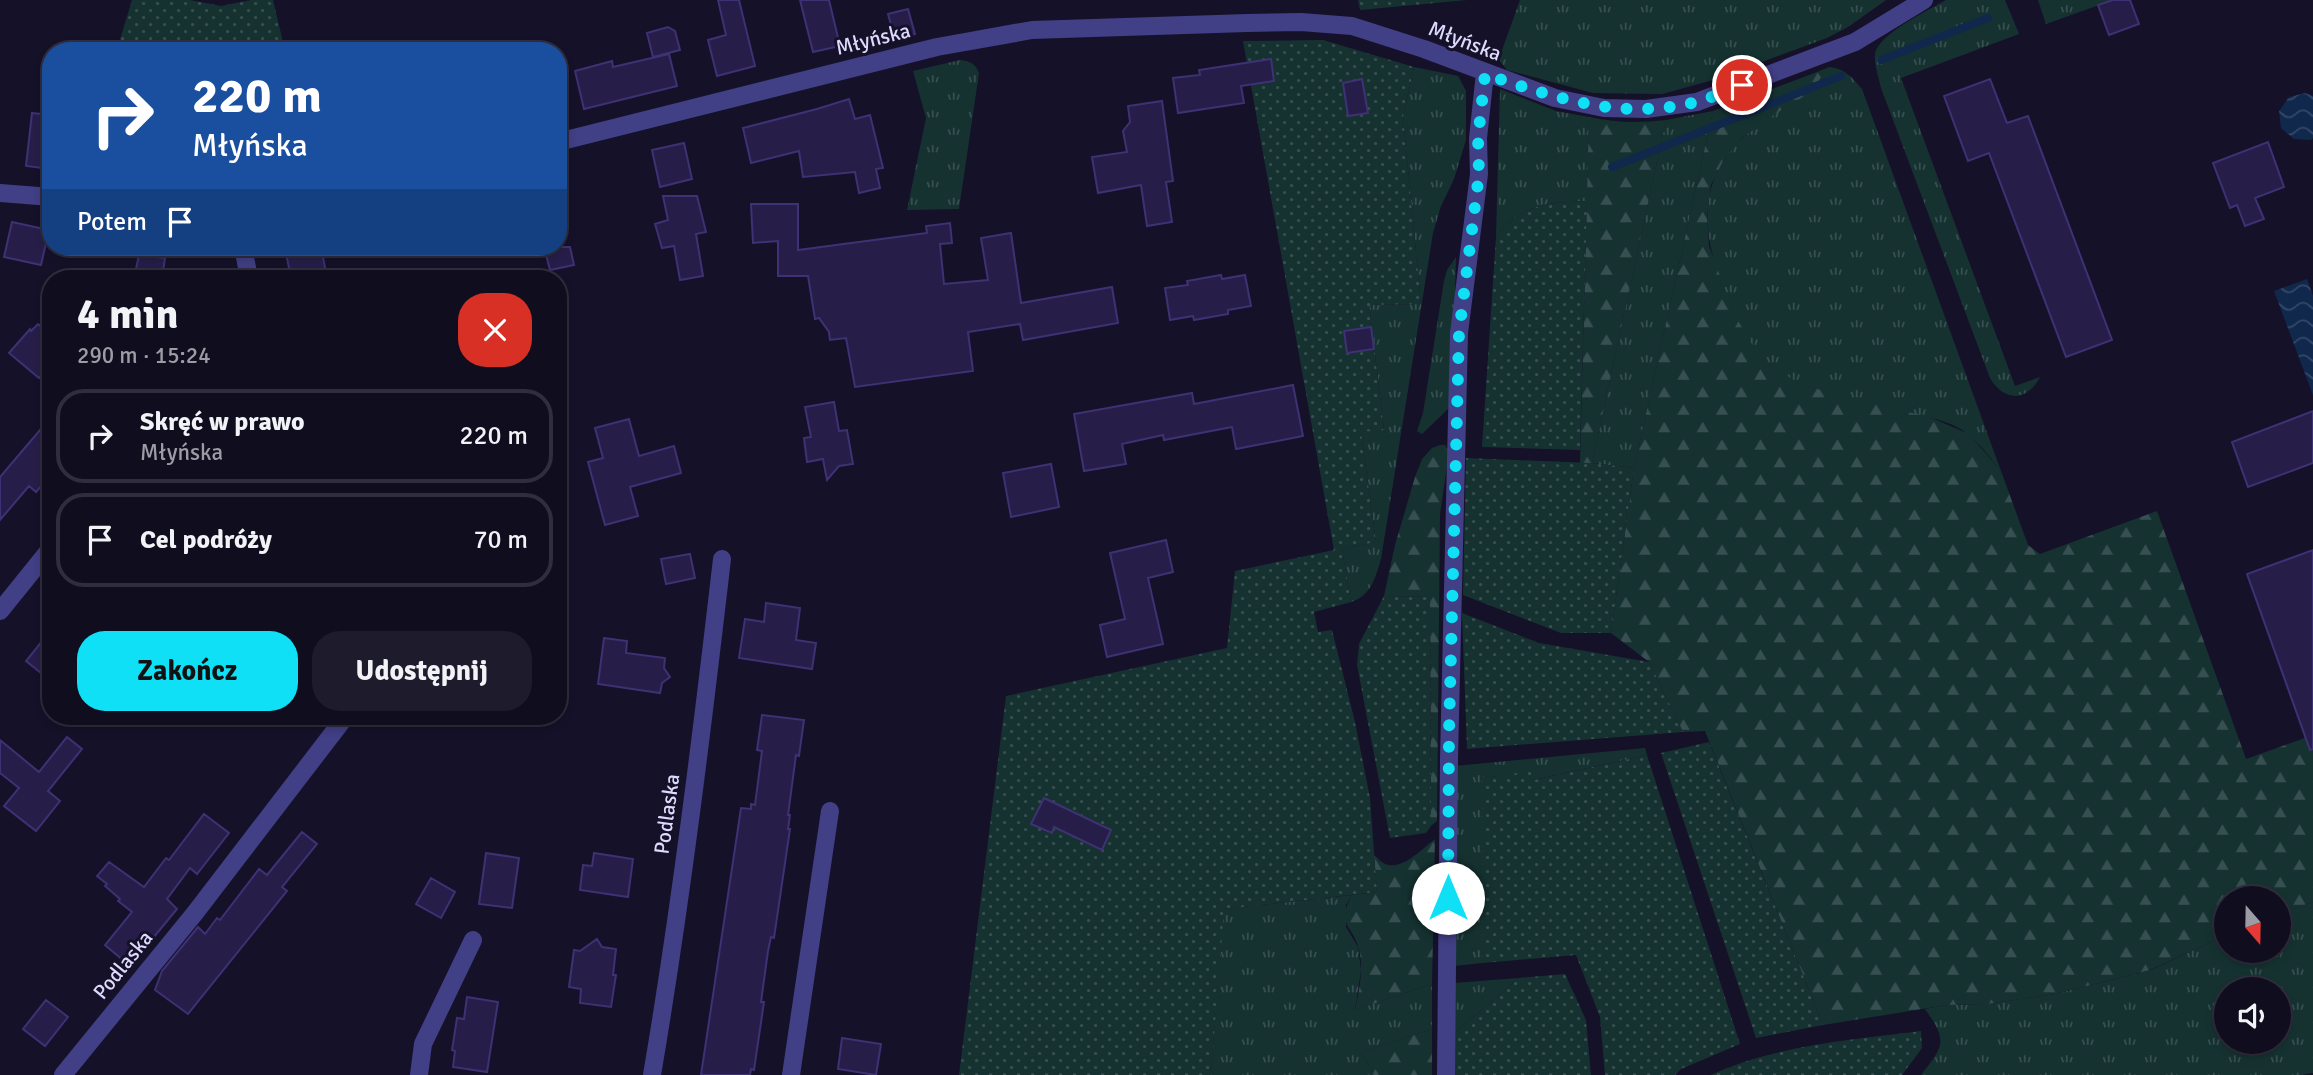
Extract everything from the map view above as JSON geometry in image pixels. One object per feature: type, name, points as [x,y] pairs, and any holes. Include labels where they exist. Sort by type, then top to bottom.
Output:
[{"type":"street","name":"Młyńska","points":[[567,140],[937,47],[1032,30],[1260,22],[1352,26],[1424,49],[1555,98],[1604,108],[1646,109],[1697,102],[1855,42],[1924,0]]},
{"type":"street","points":[[1446,1075],[1448,759],[1459,333],[1479,174],[1478,138],[1485,74]]},
{"type":"street","points":[[0,193],[42,196]]},
{"type":"street","points":[[0,611],[42,559]]},
{"type":"street","name":"Podlaska","points":[[652,1075],[704,714],[722,559]]},
{"type":"street","name":"Podlaska","points":[[62,1075],[195,913],[339,725]]},
{"type":"street","points":[[791,1075],[830,811]]},
{"type":"street","points":[[419,1075],[423,1044],[473,940]]},
{"type":"green space","points":[[132,0],[190,0],[221,6],[251,0],[273,0],[283,42],[119,42]]},
{"type":"green space","points":[[1358,0],[1467,0],[1360,10]]},
{"type":"green space","points":[[1520,0],[1886,0],[1848,27],[1827,38],[1713,80],[1662,94],[1593,93],[1507,70],[1500,61],[1501,53]]},
{"type":"green space","points":[[1946,0],[2005,0],[2019,34],[1901,78],[2015,386],[2040,377],[2029,391],[2022,395],[2009,395],[1990,378],[1881,88],[1876,67],[1875,54],[1885,39],[1905,23]]},
{"type":"green space","points":[[2038,0],[2113,0],[2046,24]]},
{"type":"green space","points":[[1323,40],[1414,67],[1403,117],[1421,304],[1369,305],[1384,430],[1361,432],[1376,542],[1342,549],[1351,602],[1314,612],[1318,632],[1332,630],[1355,722],[1370,798],[1377,892],[1224,909],[1211,1075],[959,1075],[1006,696],[1227,648],[1235,571],[1334,550],[1243,41]]},
{"type":"green space","points":[[960,60],[972,64],[979,73],[959,209],[907,210],[926,118],[913,71]]},
{"type":"green space","points":[[1414,67],[1458,76],[1466,91],[1466,140],[1433,233],[1381,559],[1368,590],[1351,602],[1342,549],[1376,542],[1361,432],[1384,429],[1369,305],[1421,304],[1403,117]]},
{"type":"green space","points":[[1829,67],[1847,74],[1862,89],[2001,471],[1973,439],[1952,425],[1934,418],[1829,394],[1782,374],[1770,366],[1752,346],[1732,308],[1717,270],[1708,229],[1708,202],[1716,176],[1728,154],[1742,138],[1810,91],[1821,78],[1817,72]]},
{"type":"green space","points":[[1817,72],[1821,77],[1814,90],[1742,138],[1723,161],[1711,185],[1707,214],[1709,246],[1733,311],[1748,339],[1770,366],[1794,380],[1823,391],[1927,416],[1969,434],[2001,471],[2028,545],[2040,554],[2157,511],[2246,759],[2313,735],[2313,902],[2291,910],[2291,886],[2214,886],[2214,941],[2150,970],[2055,994],[1987,1004],[1947,1005],[1823,1025],[1705,731],[1683,732],[1649,662],[1611,633],[1634,468],[1713,111]]},
{"type":"green space","points":[[1500,89],[1556,111],[1589,117],[1587,201],[1548,204],[1526,211],[1496,237]]},
{"type":"green space","points":[[1713,111],[1634,468],[1592,463],[1666,120]]},
{"type":"green space","points":[[1589,117],[1628,122],[1666,120],[1592,463],[1580,463]]},
{"type":"green space","points":[[1587,201],[1580,450],[1482,447],[1496,237],[1526,211],[1548,204]]},
{"type":"green space","points":[[1456,257],[1452,398],[1448,409],[1422,434],[1417,431],[1423,413],[1444,281],[1447,270]]},
{"type":"green space","points":[[1445,445],[1449,452],[1440,514],[1437,821],[1431,826],[1430,597],[1384,596],[1395,545],[1415,477],[1422,459],[1432,448]]},
{"type":"green space","points":[[1466,458],[1592,463],[1634,468],[1611,633],[1561,633],[1463,595]]},
{"type":"green space","points":[[1384,596],[1430,597],[1431,826],[1426,833],[1390,838],[1357,665],[1359,644]]},
{"type":"green space","points":[[1462,613],[1539,643],[1649,662],[1683,732],[1467,749]]},
{"type":"green space","points":[[1709,742],[1823,1025],[1756,1038],[1661,753]]},
{"type":"green space","points":[[1645,748],[1647,755],[1533,780],[1531,772],[1482,778],[1482,963],[1454,966],[1454,766]]},
{"type":"green space","points":[[1647,755],[1740,1044],[1681,1069],[1675,1075],[1605,1075],[1600,1017],[1576,955],[1482,963],[1482,778],[1531,771],[1534,780]]},
{"type":"green space","points":[[1435,839],[1432,984],[1355,1010],[1361,965],[1356,941],[1345,919],[1347,905],[1352,895],[1377,892],[1374,855],[1384,864],[1395,865],[1414,856]]},
{"type":"green space","points":[[1352,895],[1346,905],[1346,927],[1358,947],[1361,970],[1355,1010],[1432,984],[1432,1029],[1361,1052],[1374,1075],[1211,1075],[1223,909]]},
{"type":"green space","points":[[2313,902],[2313,1073],[1921,1075],[1935,1057],[1940,1043],[1937,1029],[1925,1009],[1947,1005],[1987,1004],[2055,994],[2151,970],[2214,941],[2214,963],[2291,963],[2291,910]]},
{"type":"green space","points":[[1565,974],[1586,1020],[1591,1075],[1452,1075],[1452,1035],[1519,978]]},
{"type":"green space","points":[[1519,978],[1452,1035],[1454,983]]},
{"type":"green space","points":[[1432,1029],[1432,1075],[1374,1075],[1361,1052]]},
{"type":"green space","points":[[1921,1031],[1922,1048],[1902,1075],[1711,1075],[1788,1050]]},
{"type":"water","points":[[2305,93],[2313,96],[2311,140],[2294,139],[2281,128],[2279,111],[2289,97]]},
{"type":"water","points":[[2307,279],[2313,296],[2313,395],[2274,291]]},
{"type":"building","points":[[718,0],[739,0],[755,66],[717,76],[708,40],[726,35]]},
{"type":"building","points":[[800,0],[829,0],[840,46],[813,52]]},
{"type":"building","points":[[2113,0],[2130,0],[2139,24],[2109,35],[2098,5]]},
{"type":"building","points":[[908,9],[915,34],[895,39],[888,14]]},
{"type":"building","points":[[668,27],[675,31],[680,50],[653,57],[647,33]]},
{"type":"building","points":[[669,54],[677,86],[584,109],[575,71],[612,61],[613,67]]},
{"type":"building","points":[[1271,59],[1274,81],[1241,86],[1244,103],[1178,113],[1173,78],[1200,75],[1199,70]]},
{"type":"building","points":[[1362,79],[1368,113],[1348,116],[1343,83]]},
{"type":"building","points":[[1990,79],[2007,123],[2028,116],[2112,340],[2066,357],[1989,153],[1968,161],[1944,96]]},
{"type":"building","points":[[849,99],[855,119],[870,115],[883,168],[876,169],[880,188],[859,193],[855,172],[803,177],[799,151],[751,163],[743,128]]},
{"type":"building","points":[[1162,101],[1173,181],[1166,182],[1172,222],[1147,226],[1141,185],[1098,193],[1092,157],[1127,152],[1123,131],[1130,122],[1128,106]]},
{"type":"building","points":[[32,113],[42,114],[42,168],[26,166]]},
{"type":"building","points":[[2268,142],[2284,187],[2255,198],[2264,219],[2245,226],[2237,205],[2230,208],[2213,163]]},
{"type":"building","points":[[684,143],[692,179],[660,187],[652,150]]},
{"type":"building","points":[[663,196],[697,196],[706,232],[696,234],[703,276],[680,280],[674,246],[662,248],[655,224],[668,220]]},
{"type":"building","points":[[751,204],[798,204],[798,250],[927,233],[926,226],[950,223],[952,243],[940,244],[944,284],[988,280],[981,238],[1011,233],[1021,303],[1112,287],[1118,323],[1023,340],[1020,324],[968,332],[973,371],[855,387],[846,338],[830,340],[829,332],[819,318],[815,319],[808,276],[778,276],[778,241],[753,243]]},
{"type":"building","points":[[12,222],[42,228],[41,265],[4,257]]},
{"type":"building","points":[[567,247],[570,247],[574,265],[550,270],[546,256],[567,256]]},
{"type":"building","points":[[139,256],[165,258],[163,270],[136,270]]},
{"type":"building","points":[[287,256],[323,256],[325,270],[289,270]]},
{"type":"building","points":[[1221,275],[1222,279],[1245,275],[1251,306],[1228,310],[1228,314],[1194,320],[1193,316],[1170,320],[1165,288],[1188,285],[1187,281]]},
{"type":"building","points":[[38,324],[42,327],[42,375],[39,378],[9,353],[30,329],[31,331]]},
{"type":"building","points":[[1371,327],[1374,349],[1347,353],[1344,331]]},
{"type":"building","points":[[1293,385],[1303,436],[1236,449],[1232,427],[1164,440],[1163,435],[1122,444],[1126,464],[1084,471],[1074,414],[1192,393],[1194,404]]},
{"type":"building","points":[[834,402],[839,431],[847,430],[853,464],[839,466],[827,480],[823,459],[807,462],[804,438],[811,437],[805,407]]},
{"type":"building","points":[[2313,411],[2313,463],[2248,487],[2232,442]]},
{"type":"building","points":[[629,419],[639,456],[674,446],[681,473],[630,487],[638,516],[605,525],[588,462],[603,458],[595,428]]},
{"type":"building","points":[[40,430],[42,485],[36,492],[29,486],[0,520],[0,477]]},
{"type":"building","points":[[1051,464],[1059,507],[1011,517],[1003,473]]},
{"type":"building","points":[[1166,540],[1173,572],[1148,578],[1163,644],[1107,657],[1100,625],[1125,619],[1110,553]]},
{"type":"building","points":[[2313,550],[2313,749],[2310,750],[2247,574]]},
{"type":"building","points":[[690,554],[695,578],[666,584],[661,559]]},
{"type":"building","points":[[766,603],[800,608],[796,640],[816,643],[812,669],[739,658],[745,619],[764,622]]},
{"type":"building","points":[[604,638],[627,641],[626,653],[665,658],[664,668],[670,677],[662,683],[660,693],[598,684]]},
{"type":"building","points":[[42,641],[42,674],[26,661]]},
{"type":"building","points":[[762,715],[804,720],[799,756],[796,755],[788,815],[790,829],[774,938],[771,937],[768,951],[754,1070],[751,1069],[750,1075],[701,1075],[741,808],[751,809],[751,804],[755,805],[762,751],[757,750]]},
{"type":"building","points":[[67,737],[82,749],[48,791],[60,801],[36,831],[4,806],[19,788],[0,773],[0,740],[39,772]]},
{"type":"building","points":[[1044,798],[1111,830],[1102,850],[1054,827],[1052,833],[1031,824]]},
{"type":"building","points":[[204,814],[229,833],[197,874],[190,868],[167,899],[177,909],[130,966],[105,945],[132,912],[118,901],[120,899],[97,876],[109,862],[144,887],[166,858],[169,860]]},
{"type":"building","points":[[302,832],[317,844],[282,887],[287,891],[188,1014],[155,990],[162,971],[198,927],[205,934],[217,918],[220,920],[259,869],[267,875]]},
{"type":"building","points":[[486,853],[519,858],[512,908],[479,904]]},
{"type":"building","points":[[594,853],[633,859],[628,897],[580,890],[583,865],[592,866]]},
{"type":"building","points":[[431,878],[455,892],[441,918],[416,904]]},
{"type":"building","points":[[597,939],[602,947],[616,949],[613,975],[616,975],[611,1007],[580,1003],[581,989],[569,987],[574,950],[580,951]]},
{"type":"building","points":[[467,997],[498,1002],[487,1072],[453,1067],[455,1051],[452,1050],[457,1018],[464,1019]]},
{"type":"building","points":[[46,1000],[68,1017],[45,1046],[23,1029]]},
{"type":"building","points":[[842,1038],[881,1044],[876,1075],[838,1069]]},
{"type":"waterway","points":[[1881,60],[1988,18]]},
{"type":"waterway","points":[[1612,167],[1841,76]]},
{"type":"route","points":[[1448,898],[1449,732],[1459,333],[1479,174],[1478,138],[1485,74],[1555,98],[1604,108],[1646,109],[1697,102],[1742,85]]}]
